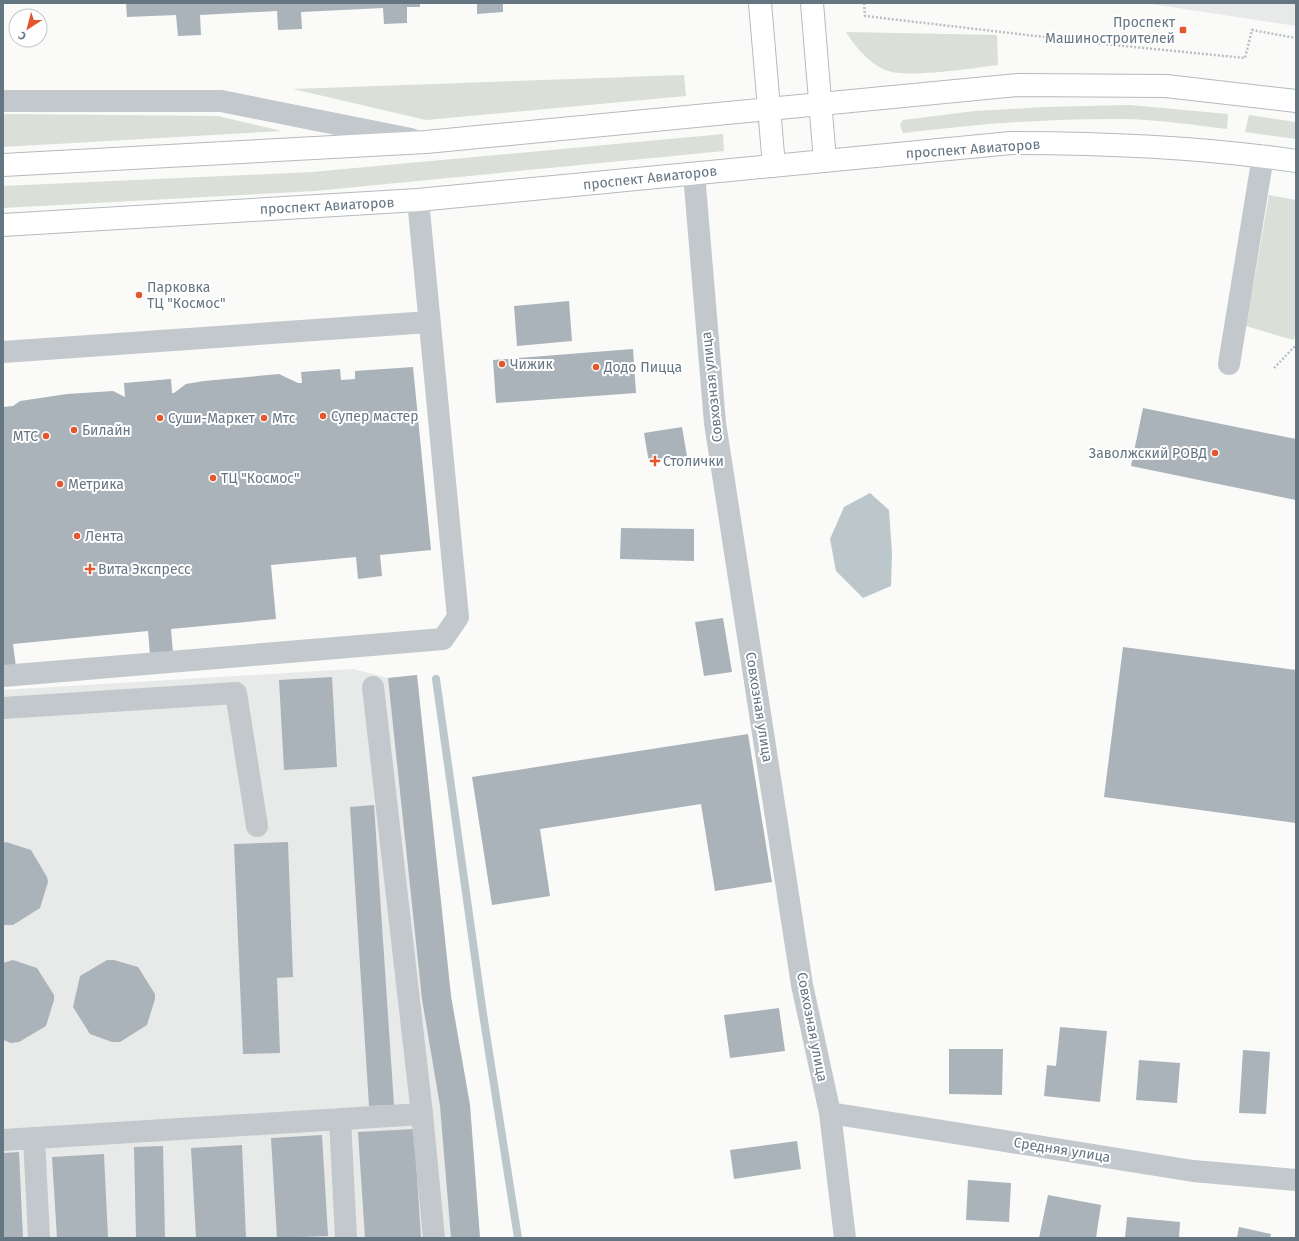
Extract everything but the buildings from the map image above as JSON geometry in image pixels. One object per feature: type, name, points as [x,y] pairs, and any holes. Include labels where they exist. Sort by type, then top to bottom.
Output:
[{"type":"main road","points":[[760,3],[774,166]]},
{"type":"main road","points":[[812,3],[825,161]]},
{"type":"main road","points":[[3,165],[426,142],[1018,85],[1085,84],[1166,86],[1296,101]]},
{"type":"main road","name":"проспект Авиаторов","points":[[3,225],[418,200],[1011,143],[1084,143],[1162,146],[1263,156],[1296,161]]},
{"type":"street","points":[[3,101],[221,101],[426,142]]},
{"type":"street","points":[[1229,364],[1263,156]]},
{"type":"street","name":"Совхозная улица","points":[[694,174],[715,423],[802,984],[830,1113],[846,1238]]},
{"type":"street","points":[[3,676],[443,639],[458,617],[418,200]]},
{"type":"street","points":[[3,352],[429,322]]},
{"type":"street","points":[[374,687],[422,1114],[434,1238]]},
{"type":"street","points":[[3,708],[236,692],[257,826]]},
{"type":"street","name":"Средняя улица","points":[[830,1113],[1192,1171],[1296,1180]]},
{"type":"street","points":[[3,1140],[422,1114]]},
{"type":"street","points":[[340,1119],[346,1238]]},
{"type":"street","points":[[34,1138],[39,1238]]},
{"type":"path","points":[[864,3],[865,16],[1104,44],[1245,58],[1252,30],[1296,38]]},
{"type":"path","points":[[1274,368],[1296,345]]},
{"type":"shaded area","points":[[1144,3],[1296,3],[1296,26]]},
{"type":"shaded area","points":[[846,32],[997,35],[998,65],[924,73],[895,72],[885,70],[868,59],[858,49]]},
{"type":"shaded area","points":[[684,75],[686,96],[426,120],[293,89]]},
{"type":"shaded area","points":[[1130,105],[1228,114],[1227,129],[1127,119],[1015,122],[903,133],[900,125],[903,120],[975,111],[1045,107]]},
{"type":"shaded area","points":[[3,114],[218,116],[282,131],[3,147]]},
{"type":"shaded area","points":[[1249,115],[1296,122],[1296,139],[1245,132]]},
{"type":"shaded area","points":[[723,134],[724,151],[315,191],[3,208],[3,186],[312,172]]},
{"type":"shaded area","points":[[1269,195],[1296,200],[1296,336],[1293,340],[1246,326]]},
{"type":"shaded area","points":[[870,493],[889,510],[892,553],[891,586],[863,598],[836,571],[830,539],[844,507]]},
{"type":"shaded area","points":[[353,669],[388,678],[417,675],[451,996],[470,1105],[480,1238],[3,1238],[3,690]]},
{"type":"waterway","points":[[436,679],[483,1014],[518,1238]]},
{"type":"place","name":"Проспект Машиностроителей","points":[[1183,30]]},
{"type":"place","name":"Парковка ТЦ \"Космос\"","points":[[139,295]]},
{"type":"place","name":"Чижик","points":[[502,364]]},
{"type":"place","name":"Додо Пицца","points":[[596,367]]},
{"type":"place","name":"Супер мастер","points":[[323,416]]},
{"type":"place","name":"Суши-Маркет","points":[[160,418]]},
{"type":"place","name":"Мтс","points":[[264,418]]},
{"type":"place","name":"Билайн","points":[[74,430]]},
{"type":"place","name":"МТС","points":[[46,436]]},
{"type":"place","name":"Заволжский РОВД","points":[[1215,453]]},
{"type":"place","name":"Столички","points":[[655,461]]},
{"type":"place","name":"ТЦ \"Космос\"","points":[[213,478]]},
{"type":"place","name":"Метрика","points":[[60,484]]},
{"type":"place","name":"Лента","points":[[77,536]]},
{"type":"place","name":"Вита Экспресс","points":[[90,569]]}]
